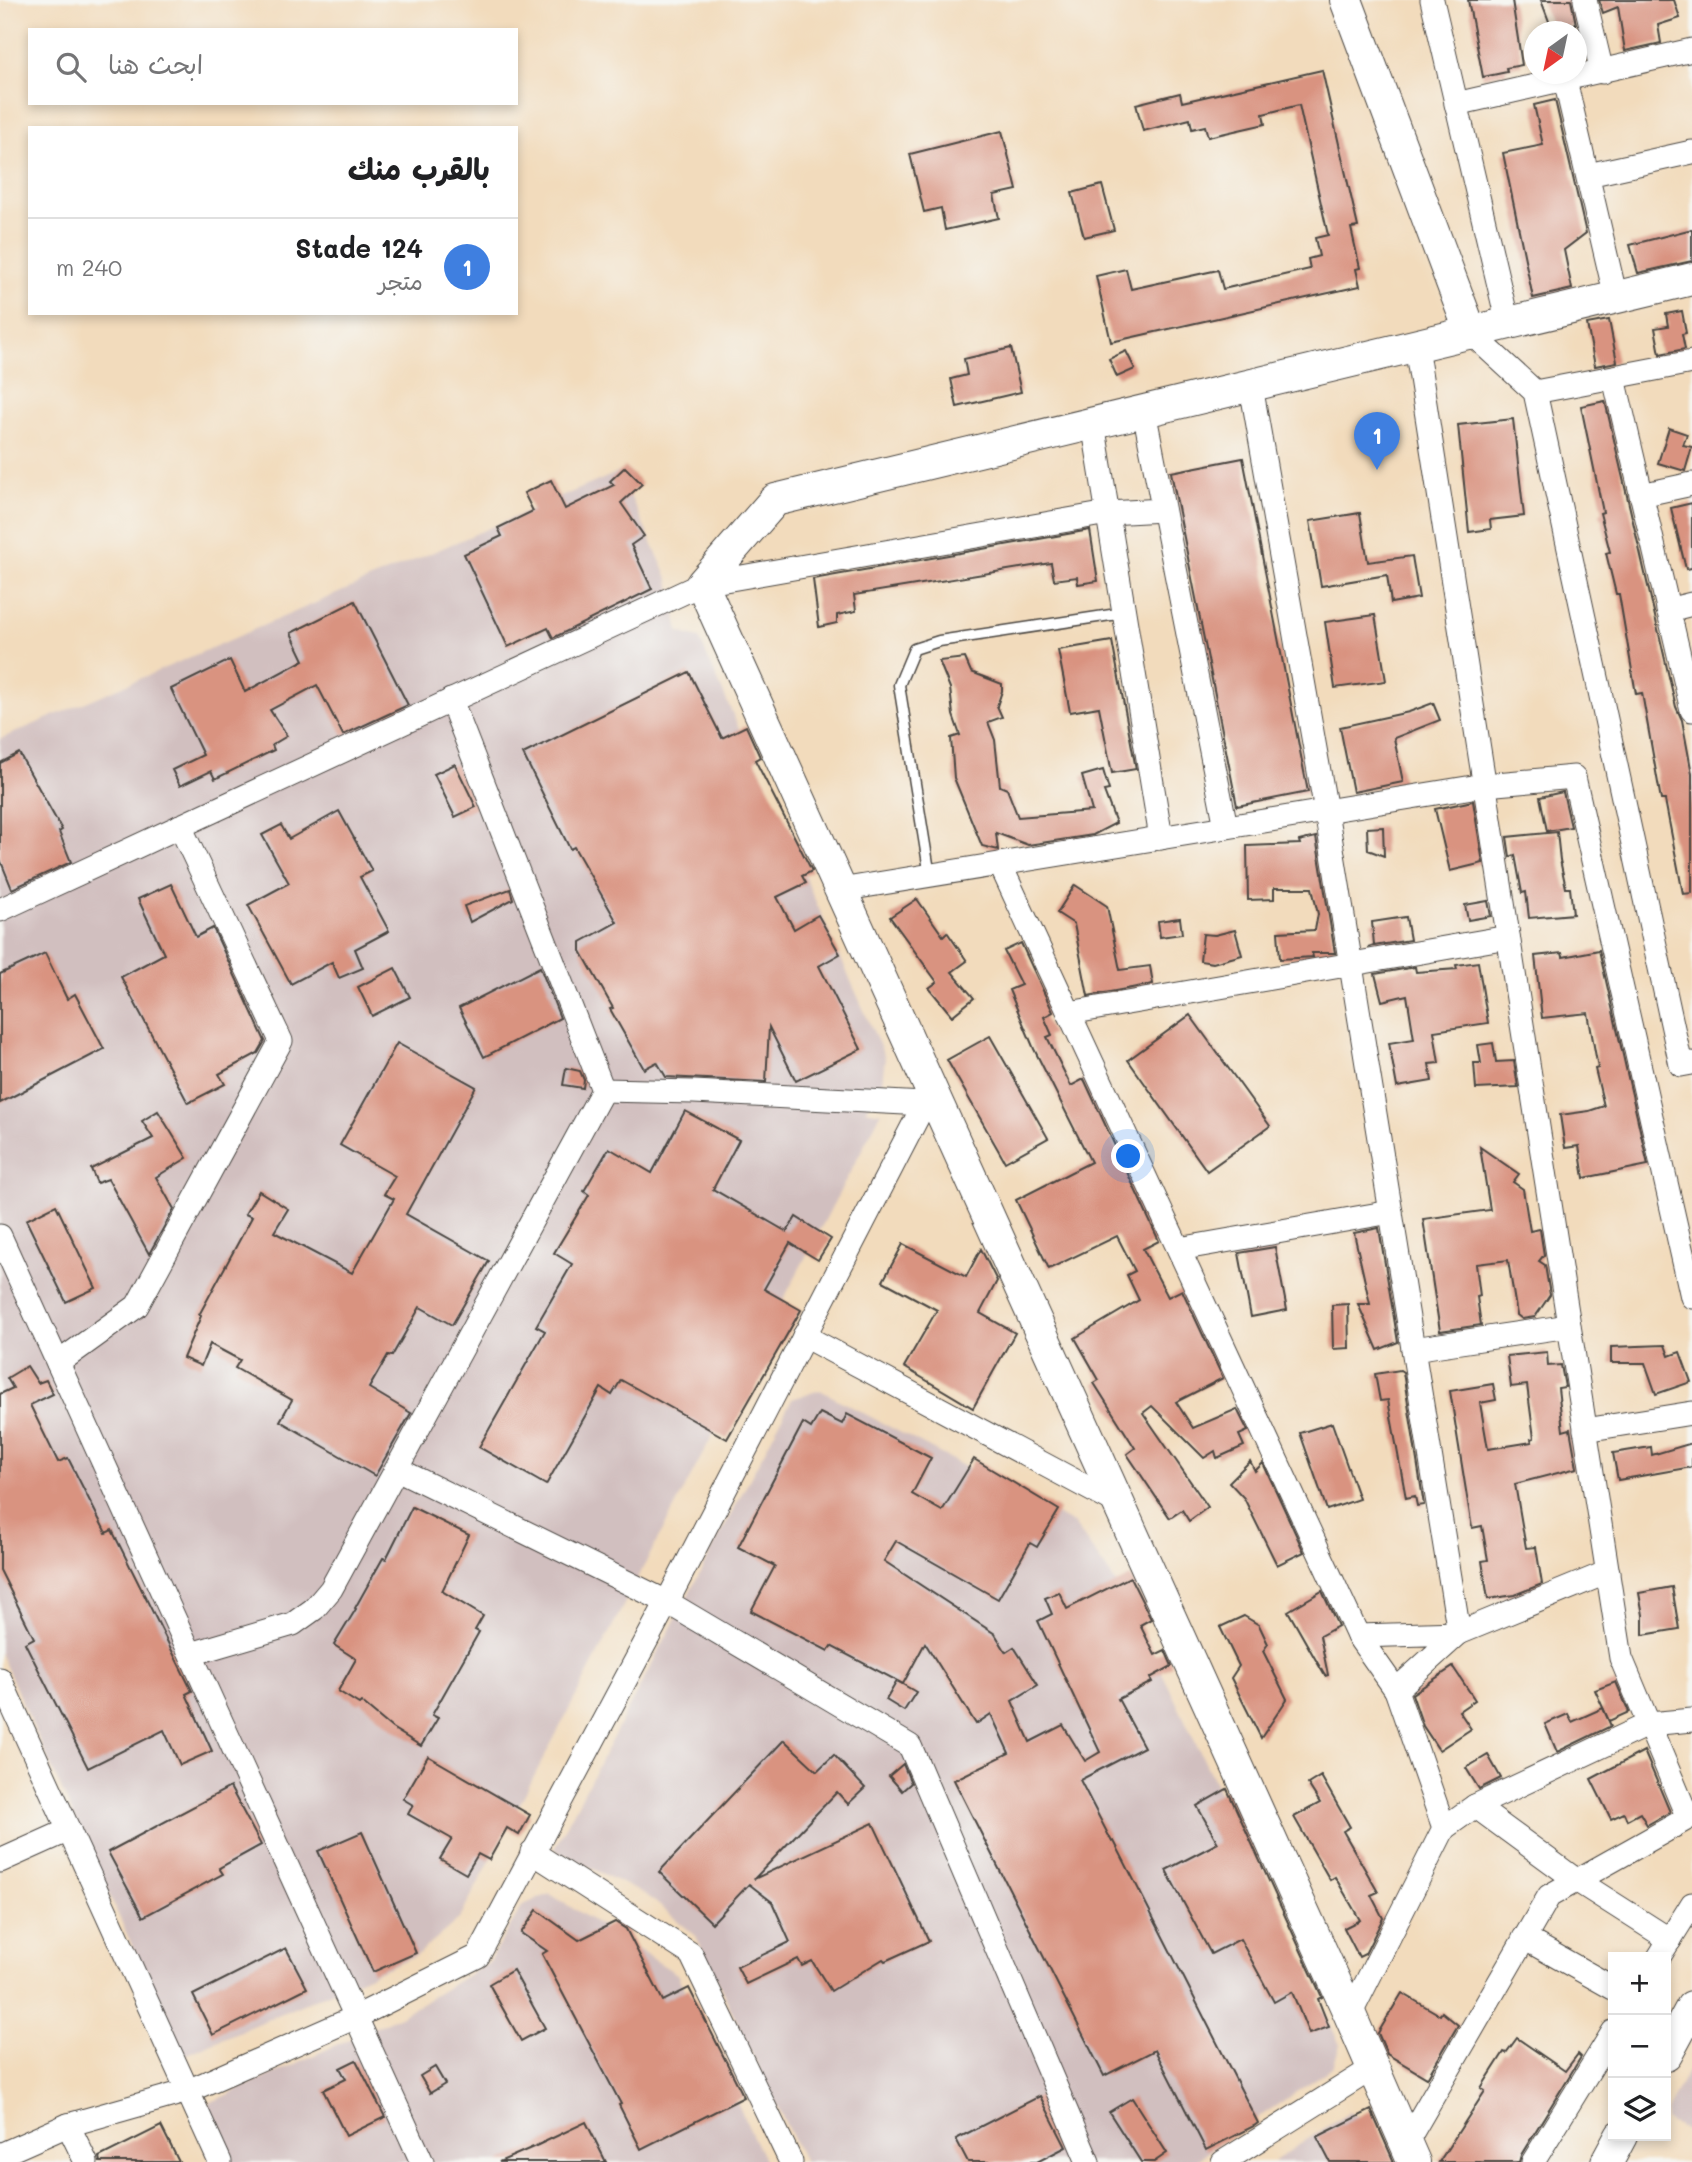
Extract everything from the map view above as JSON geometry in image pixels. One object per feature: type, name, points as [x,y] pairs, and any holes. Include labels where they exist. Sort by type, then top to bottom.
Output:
[{"type":"street","points":[[1346,0],[1471,333],[1535,392],[1681,1065],[1692,1063]]},
{"type":"street","points":[[1432,0],[1508,324]]},
{"type":"street","points":[[1585,0],[1601,72]]},
{"type":"street","points":[[1587,75],[1692,50]]},
{"type":"street","points":[[1456,104],[1547,84]]},
{"type":"street","points":[[1566,84],[1616,298]]},
{"type":"street","points":[[1588,175],[1692,152]]},
{"type":"street","points":[[702,584],[775,500],[1692,279]]},
{"type":"street","points":[[1410,2153],[1549,1896],[1688,1818],[1621,1658],[1416,346]]},
{"type":"street","points":[[1535,392],[1692,362]]},
{"type":"street","points":[[1614,378],[1692,710]]},
{"type":"street","points":[[1251,386],[1326,811],[1459,1633]]},
{"type":"street","points":[[1144,411],[1226,827]]},
{"type":"street","points":[[1093,424],[1161,838]]},
{"type":"street","points":[[1642,495],[1692,484]]},
{"type":"street","points":[[0,910],[702,584],[1108,513],[1163,510]]},
{"type":"street","points":[[702,584],[840,890],[928,1096],[1120,1505],[1410,2153]]},
{"type":"street","points":[[1668,610],[1692,604]]},
{"type":"street","points":[[191,1654],[293,1624],[314,1609],[331,1589],[603,1090],[451,700]]},
{"type":"street","points":[[840,890],[1485,785],[1574,777],[1692,1297]]},
{"type":"street","points":[[58,1363],[137,1306],[281,1041],[180,826]]},
{"type":"street","points":[[1000,864],[1359,1636],[1396,1690],[1444,1828]]},
{"type":"street","points":[[1069,1013],[1508,937]]},
{"type":"street","points":[[603,1090],[928,1096]]},
{"type":"street","points":[[0,2155],[68,2125],[188,2091],[356,2017],[478,1956],[667,1602],[928,1096]]},
{"type":"street","points":[[1179,1249],[1391,1212]]},
{"type":"street","points":[[0,1236],[422,2162]]},
{"type":"street","points":[[1413,1349],[1569,1325]]},
{"type":"street","points":[[804,1336],[1120,1505]]},
{"type":"street","points":[[1586,1430],[1692,1413]]},
{"type":"street","points":[[397,1469],[667,1602],[910,1746],[1088,2162]]},
{"type":"street","points":[[1396,1690],[1459,1633],[1608,1572]]},
{"type":"street","points":[[1359,1636],[1459,1633]]},
{"type":"street","points":[[0,1679],[220,2162]]},
{"type":"street","points":[[1350,2015],[1444,1828],[1475,1806],[1648,1724],[1692,1720]]},
{"type":"street","points":[[1475,1806],[1665,1949],[1692,1904]]},
{"type":"street","points":[[0,1861],[69,1830]]},
{"type":"street","points":[[532,1852],[691,1954],[791,2162]]},
{"type":"street","points":[[1524,1938],[1608,1984]]},
{"type":"street","points":[[1671,2046],[1692,2007]]},
{"type":"street","points":[[1533,2162],[1608,2040]]},
{"type":"street","points":[[1223,2162],[1373,2068]]},
{"type":"street","points":[[68,2125],[86,2162]]},
{"type":"street","points":[[1607,2162],[1618,2141]]},
{"type":"lane","points":[[930,876],[899,685],[914,649],[939,641],[1124,613]]},
{"type":"shaded area","points":[[619,472],[669,580],[679,632],[699,638],[885,1058],[882,1082],[865,1110],[881,1113],[460,1918],[417,1955],[182,2056],[0,1653],[0,739]]},
{"type":"shaded area","points":[[820,1390],[1075,1525],[1127,1599],[1340,2045],[1333,2067],[1193,2162],[804,2162],[696,1936],[649,1897],[554,1849],[792,1399]]},
{"type":"shaded area","points":[[550,1894],[677,1974],[765,2162],[231,2162],[205,2105],[400,2016],[488,1963],[523,1905]]},
{"type":"shaded area","points":[[1692,2062],[1692,2136],[1671,2122],[1671,2103]]},
{"type":"shaded area","points":[[1349,2112],[1369,2121],[1387,2162],[1273,2162]]},
{"type":"building","points":[[1468,0],[1512,0],[1522,65],[1506,68],[1507,72],[1483,77]]},
{"type":"building","points":[[1541,0],[1571,0],[1575,21],[1549,21]]},
{"type":"building","points":[[1599,0],[1674,0],[1680,18],[1658,25],[1661,43],[1625,51],[1618,7],[1603,13]]},
{"type":"building","points":[[1322,70],[1358,227],[1351,228],[1360,268],[1356,269],[1360,286],[1111,342],[1096,276],[1126,269],[1131,289],[1218,270],[1223,289],[1310,269],[1308,259],[1319,256],[1315,238],[1328,235],[1299,105],[1263,114],[1265,124],[1208,137],[1205,126],[1192,129],[1190,119],[1143,131],[1136,104],[1180,93],[1182,102]]},
{"type":"building","points":[[1555,100],[1586,233],[1564,250],[1572,289],[1533,298],[1503,153],[1543,145],[1534,105]]},
{"type":"building","points":[[1002,131],[1017,190],[994,195],[999,218],[945,230],[941,208],[924,212],[910,154]]},
{"type":"building","points":[[1102,185],[1114,230],[1084,237],[1072,193]]},
{"type":"building","points":[[1692,229],[1692,261],[1638,273],[1630,245]]},
{"type":"building","points":[[1682,311],[1686,333],[1682,334],[1685,349],[1660,354],[1655,328],[1668,326],[1666,314]]},
{"type":"building","points":[[1609,320],[1617,362],[1595,366],[1587,324]]},
{"type":"building","points":[[1011,348],[1021,392],[957,407],[951,379],[967,375],[964,359]]},
{"type":"building","points":[[1126,351],[1135,369],[1117,377],[1109,359]]},
{"type":"building","points":[[1605,401],[1676,707],[1682,720],[1692,774],[1692,893],[1683,894],[1665,800],[1661,800],[1642,693],[1636,694],[1619,594],[1616,594],[1606,553],[1610,552],[1600,513],[1603,512],[1581,406]]},
{"type":"building","points":[[1513,419],[1524,516],[1490,520],[1491,529],[1469,532],[1458,425]]},
{"type":"building","points":[[1669,428],[1687,434],[1683,445],[1692,447],[1685,471],[1658,463]]},
{"type":"building","points":[[1243,458],[1308,792],[1237,806],[1171,472]]},
{"type":"building","points":[[625,467],[642,484],[621,503],[644,536],[631,545],[652,589],[553,638],[548,628],[508,647],[464,554],[502,536],[498,528],[533,511],[524,493],[551,480],[565,509],[614,485],[610,481]]},
{"type":"building","points":[[1692,503],[1692,568],[1686,569],[1671,508]]},
{"type":"building","points":[[1360,513],[1368,562],[1412,556],[1419,598],[1391,603],[1387,575],[1321,586],[1310,521]]},
{"type":"building","points":[[1090,530],[1098,581],[1078,584],[1077,577],[1054,580],[1051,563],[854,595],[856,611],[837,615],[837,623],[819,627],[813,579]]},
{"type":"building","points":[[355,601],[408,705],[343,735],[317,685],[270,710],[287,736],[272,745],[274,750],[215,779],[211,771],[180,786],[172,770],[203,755],[171,689],[230,660],[245,692],[304,660],[291,633]]},
{"type":"building","points":[[1375,615],[1386,681],[1335,688],[1325,622]]},
{"type":"building","points":[[1112,641],[1136,769],[1112,773],[1099,707],[1070,712],[1058,650]]},
{"type":"building","points":[[965,658],[971,672],[1002,684],[997,706],[1002,717],[988,722],[995,740],[1000,786],[1007,789],[1018,817],[1092,811],[1082,776],[1103,770],[1109,790],[1104,791],[1116,823],[1093,835],[1028,845],[996,833],[998,850],[982,846],[954,778],[951,738],[960,735],[953,715],[950,688],[939,661]]},
{"type":"building","points":[[689,672],[722,738],[746,726],[760,757],[755,760],[812,871],[802,876],[806,883],[777,897],[794,929],[818,915],[840,954],[819,966],[861,1049],[796,1081],[769,1027],[766,1082],[666,1077],[657,1062],[644,1069],[581,951],[581,942],[617,922],[574,847],[570,849],[523,754]]},
{"type":"building","points":[[1433,703],[1440,720],[1394,738],[1403,782],[1353,792],[1340,727],[1409,712]]},
{"type":"building","points":[[19,753],[62,830],[59,832],[71,862],[12,889],[0,859],[0,763]]},
{"type":"building","points":[[455,764],[476,807],[455,817],[434,774]]},
{"type":"building","points":[[1563,792],[1571,827],[1547,831],[1540,797]]},
{"type":"building","points":[[1473,801],[1483,863],[1450,871],[1435,809]]},
{"type":"building","points":[[339,811],[372,871],[360,877],[389,931],[355,949],[363,968],[339,978],[332,962],[291,984],[248,905],[289,883],[262,835],[281,825],[289,839]]},
{"type":"building","points":[[1383,827],[1384,856],[1368,850],[1367,828]]},
{"type":"building","points":[[1557,832],[1560,860],[1566,888],[1570,888],[1573,914],[1529,918],[1526,892],[1522,893],[1515,855],[1510,857],[1507,837]]},
{"type":"building","points":[[1316,837],[1335,953],[1312,953],[1313,957],[1280,959],[1278,932],[1315,930],[1318,914],[1312,888],[1274,888],[1274,899],[1248,900],[1247,846],[1300,844],[1299,841]]},
{"type":"building","points":[[171,884],[196,937],[213,928],[265,1041],[258,1053],[219,1074],[225,1084],[188,1103],[121,977],[164,954],[138,899]]},
{"type":"building","points":[[1075,885],[1107,906],[1120,970],[1150,966],[1153,984],[1088,996],[1074,924],[1057,913]]},
{"type":"building","points":[[510,889],[513,899],[470,922],[464,906]]},
{"type":"building","points":[[917,899],[943,936],[947,932],[967,961],[952,972],[974,998],[952,1016],[929,988],[937,982],[890,917]]},
{"type":"building","points":[[1488,901],[1491,916],[1468,920],[1465,905]]},
{"type":"building","points":[[1406,917],[1410,940],[1368,947],[1374,945],[1372,922]]},
{"type":"building","points":[[1180,918],[1182,934],[1160,937],[1158,921]]},
{"type":"building","points":[[1235,930],[1242,955],[1213,963],[1200,961],[1203,934],[1215,935]]},
{"type":"building","points":[[1021,943],[1053,1012],[1044,1017],[1052,1035],[1047,1037],[1071,1086],[1084,1079],[1159,1241],[1143,1249],[1168,1297],[1182,1290],[1223,1378],[1176,1402],[1193,1428],[1237,1409],[1248,1431],[1239,1435],[1244,1446],[1217,1458],[1215,1451],[1204,1458],[1152,1406],[1143,1413],[1208,1507],[1189,1521],[1182,1510],[1170,1518],[1127,1454],[1135,1448],[1094,1383],[1099,1380],[1075,1338],[1139,1300],[1127,1275],[1135,1271],[1117,1236],[1049,1269],[1016,1200],[1091,1162],[1034,1049],[1009,990],[1021,985],[1004,951]]},
{"type":"building","points":[[1599,950],[1648,1165],[1584,1178],[1579,1146],[1565,1148],[1560,1115],[1604,1106],[1595,1069],[1598,1068],[1588,1013],[1542,1018],[1535,956],[1562,953],[1563,957]]},
{"type":"building","points":[[45,953],[67,999],[75,994],[104,1049],[0,1103],[0,974]]},
{"type":"building","points":[[1478,962],[1488,1023],[1434,1031],[1439,1063],[1429,1064],[1432,1081],[1397,1087],[1389,1043],[1414,1039],[1407,995],[1382,1001],[1375,974],[1415,967],[1416,972],[1457,969],[1456,965]]},
{"type":"building","points":[[540,967],[560,1018],[484,1057],[459,1008]]},
{"type":"building","points":[[395,968],[410,997],[372,1016],[358,987]]},
{"type":"building","points":[[1190,1015],[1270,1126],[1207,1171],[1128,1060]]},
{"type":"building","points":[[990,1036],[1048,1138],[1005,1162],[947,1060]]},
{"type":"building","points":[[397,1043],[476,1087],[406,1214],[489,1261],[452,1325],[420,1307],[392,1356],[388,1355],[369,1388],[411,1413],[375,1476],[280,1421],[292,1400],[235,1368],[240,1360],[210,1344],[201,1366],[183,1358],[201,1316],[199,1315],[252,1217],[245,1214],[259,1191],[288,1209],[274,1232],[352,1273],[394,1199],[384,1194],[395,1176],[340,1145]]},
{"type":"building","points":[[1493,1043],[1496,1062],[1514,1061],[1518,1087],[1476,1089],[1474,1063],[1481,1063],[1478,1045]]},
{"type":"building","points":[[566,1068],[580,1071],[584,1080],[583,1088],[563,1085]]},
{"type":"building","points":[[158,1111],[187,1158],[156,1177],[174,1209],[149,1254],[108,1179],[97,1183],[91,1169],[153,1138],[142,1121]]},
{"type":"building","points":[[685,1111],[739,1140],[713,1189],[787,1232],[796,1217],[831,1239],[818,1260],[790,1243],[764,1289],[801,1310],[727,1439],[621,1380],[612,1395],[601,1388],[546,1485],[479,1447],[545,1331],[536,1326],[572,1264],[554,1253],[589,1195],[584,1191],[609,1148],[652,1173]]},
{"type":"building","points":[[1480,1147],[1519,1174],[1513,1182],[1523,1189],[1530,1231],[1540,1229],[1544,1255],[1539,1261],[1545,1265],[1550,1295],[1535,1317],[1522,1319],[1517,1315],[1508,1260],[1476,1264],[1481,1325],[1440,1331],[1423,1219],[1490,1210]]},
{"type":"building","points":[[56,1205],[96,1288],[66,1302],[26,1220]]},
{"type":"building","points":[[1379,1228],[1398,1342],[1378,1350],[1358,1304],[1370,1304],[1354,1233]]},
{"type":"building","points":[[903,1244],[966,1277],[981,1249],[997,1281],[980,1313],[1015,1333],[973,1408],[904,1367],[937,1310],[883,1281]]},
{"type":"building","points":[[1275,1247],[1287,1310],[1251,1317],[1239,1253]]},
{"type":"building","points":[[1348,1304],[1349,1348],[1333,1349],[1332,1305]]},
{"type":"building","points":[[1665,1345],[1669,1356],[1680,1352],[1691,1382],[1656,1394],[1645,1363],[1611,1363],[1611,1347]]},
{"type":"building","points":[[1547,1352],[1548,1366],[1561,1365],[1565,1387],[1558,1388],[1563,1431],[1570,1429],[1577,1468],[1515,1484],[1526,1548],[1536,1547],[1542,1584],[1514,1595],[1488,1599],[1482,1561],[1488,1560],[1482,1526],[1472,1528],[1450,1391],[1493,1384],[1496,1400],[1480,1403],[1488,1449],[1532,1442],[1531,1439],[1534,1438],[1527,1385],[1511,1387],[1507,1356]]},
{"type":"building","points":[[27,1366],[38,1383],[46,1380],[53,1394],[30,1405],[58,1462],[68,1458],[106,1533],[112,1530],[192,1691],[186,1694],[212,1751],[180,1765],[164,1730],[88,1768],[25,1643],[34,1638],[0,1570],[0,1394],[13,1388],[7,1378]]},
{"type":"building","points":[[1400,1370],[1403,1372],[1424,1505],[1417,1506],[1415,1496],[1406,1498],[1388,1400],[1380,1401],[1375,1374]]},
{"type":"building","points":[[820,1413],[842,1424],[847,1414],[931,1458],[912,1494],[942,1511],[974,1459],[1059,1510],[1037,1547],[1030,1543],[998,1599],[896,1541],[884,1561],[995,1634],[1006,1652],[1014,1647],[1038,1685],[1012,1701],[1030,1742],[1063,1725],[1085,1761],[1100,1752],[1038,1621],[1052,1614],[1045,1598],[1059,1592],[1067,1609],[1130,1577],[1151,1619],[1140,1625],[1155,1655],[1165,1650],[1172,1666],[1150,1678],[1152,1682],[1118,1699],[1144,1747],[1080,1780],[1258,2123],[1254,2126],[1206,2150],[1155,2050],[1104,2076],[954,1780],[1009,1753],[991,1714],[976,1724],[925,1643],[903,1684],[831,1646],[828,1651],[751,1611],[775,1566],[738,1547],[803,1423],[811,1428]]},
{"type":"building","points":[[1332,1423],[1359,1499],[1327,1510],[1300,1433]]},
{"type":"building","points":[[1692,1443],[1692,1467],[1618,1480],[1613,1453],[1651,1447],[1652,1455]]},
{"type":"building","points":[[1250,1461],[1255,1471],[1263,1463],[1304,1552],[1277,1565],[1244,1498],[1229,1482]]},
{"type":"building","points":[[412,1507],[469,1535],[442,1591],[483,1616],[475,1630],[479,1632],[432,1715],[438,1718],[421,1746],[392,1728],[361,1702],[359,1704],[338,1691],[356,1659],[334,1645],[383,1558],[386,1559]]},
{"type":"building","points":[[1672,1587],[1679,1629],[1643,1635],[1639,1593]]},
{"type":"building","points":[[1322,1591],[1338,1626],[1320,1636],[1328,1675],[1325,1676],[1288,1611]]},
{"type":"building","points":[[1244,1616],[1259,1625],[1268,1644],[1263,1651],[1287,1699],[1261,1738],[1231,1678],[1239,1666],[1220,1627]]},
{"type":"building","points":[[1453,1667],[1475,1700],[1459,1711],[1471,1729],[1439,1750],[1423,1726],[1412,1694]]},
{"type":"building","points":[[897,1681],[916,1692],[904,1711],[886,1700]]},
{"type":"building","points":[[1616,1682],[1629,1712],[1609,1721],[1595,1690]]},
{"type":"building","points":[[1603,1708],[1611,1726],[1557,1752],[1545,1724],[1568,1714],[1572,1722]]},
{"type":"building","points":[[784,1740],[817,1771],[834,1755],[865,1788],[848,1804],[837,1792],[754,1879],[873,1823],[929,1941],[885,1961],[883,1959],[831,1991],[812,1961],[802,1966],[798,1959],[746,1984],[737,1967],[790,1942],[772,1902],[749,1884],[712,1923],[659,1872]]},
{"type":"building","points":[[1644,1751],[1670,1812],[1647,1825],[1640,1813],[1627,1820],[1624,1813],[1611,1819],[1591,1779]]},
{"type":"building","points":[[1488,1755],[1501,1778],[1479,1789],[1466,1768]]},
{"type":"building","points":[[428,1756],[530,1815],[519,1835],[507,1828],[489,1860],[478,1854],[466,1874],[440,1859],[452,1839],[408,1814],[413,1805],[403,1799]]},
{"type":"building","points":[[903,1764],[911,1783],[902,1791],[889,1776]]},
{"type":"building","points":[[1321,1776],[1350,1827],[1343,1831],[1378,1892],[1371,1895],[1383,1918],[1365,1954],[1359,1957],[1344,1928],[1360,1920],[1335,1877],[1330,1880],[1294,1817],[1320,1803],[1308,1784]]},
{"type":"building","points":[[230,1787],[261,1845],[219,1868],[223,1874],[143,1917],[108,1852]]},
{"type":"building","points":[[1227,1789],[1322,1997],[1318,1999],[1329,2027],[1309,2034],[1292,1992],[1274,2002],[1240,1939],[1211,1954],[1166,1870],[1218,1843],[1197,1806]]},
{"type":"building","points":[[362,1832],[416,1953],[373,1972],[318,1851]]},
{"type":"building","points":[[537,1910],[579,1940],[615,1922],[626,1929],[663,2001],[689,1988],[744,2097],[641,2149],[619,2105],[621,2104],[542,1954],[547,1951],[521,1933]]},
{"type":"building","points":[[286,1948],[307,1988],[213,2035],[193,1995]]},
{"type":"building","points":[[513,1970],[545,2028],[521,2041],[489,1984]]},
{"type":"building","points":[[1402,1993],[1440,2015],[1442,2012],[1458,2025],[1427,2078],[1387,2054],[1378,2033]]},
{"type":"building","points":[[1517,2038],[1565,2071],[1578,2054],[1581,2057],[1519,2162],[1439,2162],[1485,2091],[1481,2088],[1504,2052],[1506,2053]]},
{"type":"building","points":[[356,2060],[385,2117],[346,2136],[323,2090],[346,2079],[340,2068]]},
{"type":"building","points":[[435,2067],[445,2084],[430,2093],[420,2076]]},
{"type":"building","points":[[1040,2096],[1066,2147],[1037,2162],[968,2162],[956,2139]]},
{"type":"building","points":[[1132,2098],[1167,2153],[1154,2162],[1141,2162],[1109,2112]]},
{"type":"building","points":[[1371,2110],[1394,2162],[1330,2162],[1317,2137]]},
{"type":"building","points":[[586,2122],[606,2162],[499,2162],[538,2145]]},
{"type":"building","points":[[161,2126],[179,2162],[100,2162],[99,2157]]},
{"type":"place","name":"Stade 124","points":[[1377,470]]}]
